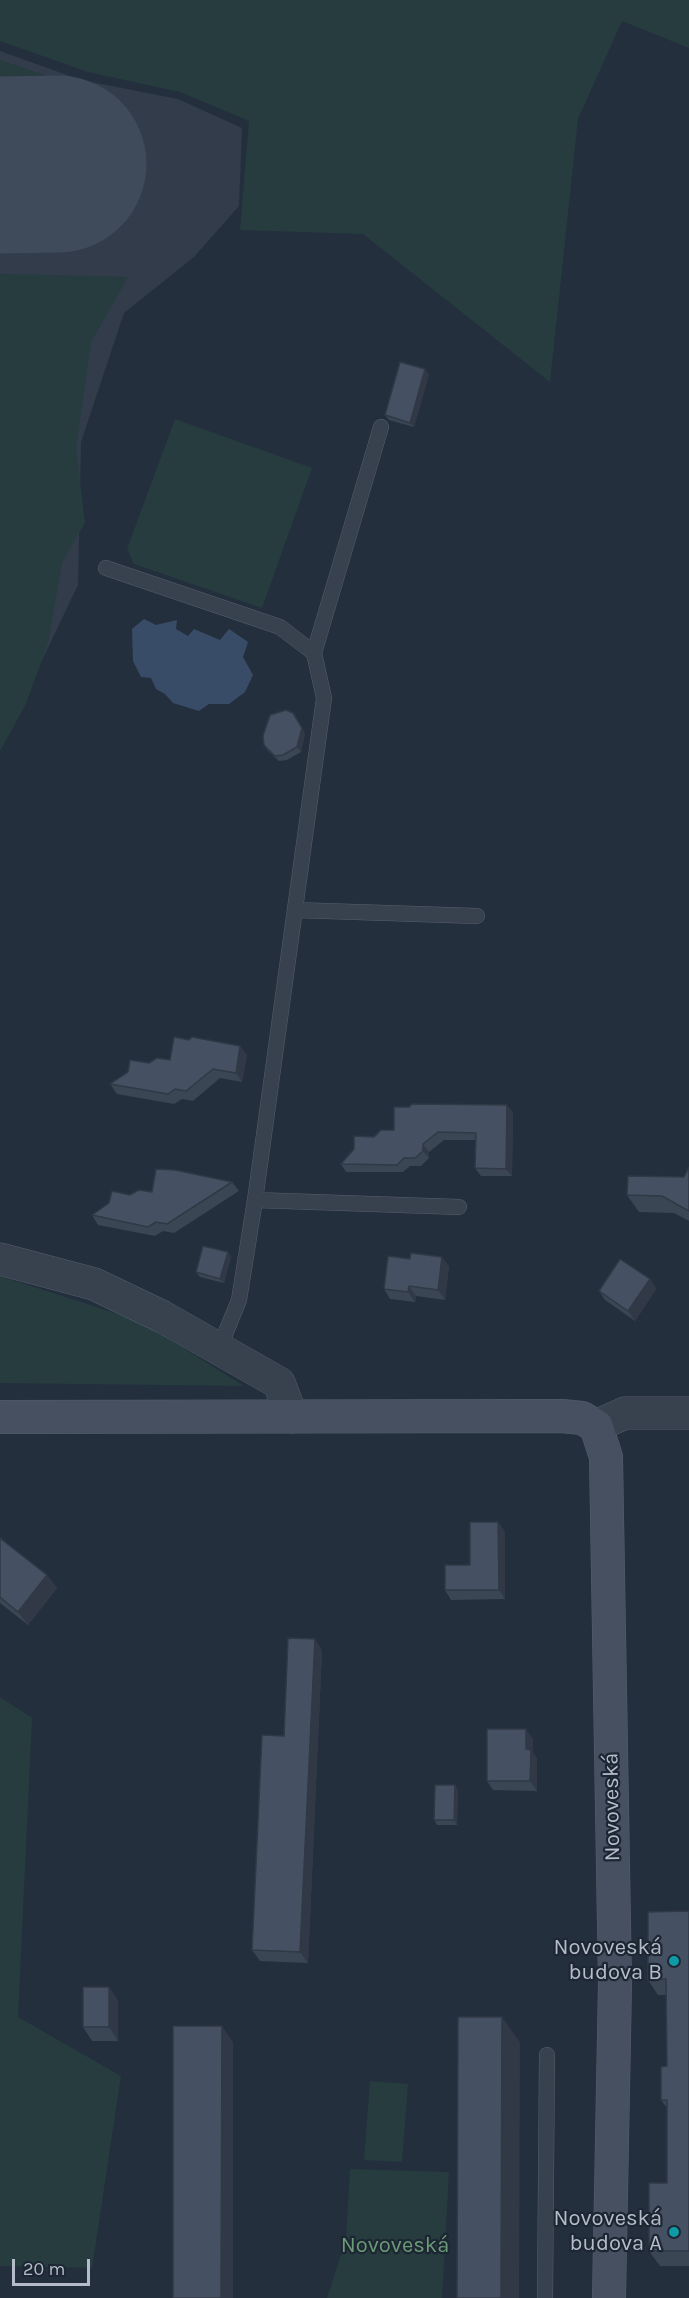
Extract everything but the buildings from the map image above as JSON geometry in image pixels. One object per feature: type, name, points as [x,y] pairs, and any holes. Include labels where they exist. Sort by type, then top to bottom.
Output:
[{"type":"street","points":[[0,1259],[94,1284],[163,1317],[279,1383],[292,1417]]},
{"type":"street","points":[[0,1417],[562,1416],[582,1418],[596,1426],[625,1413],[689,1413]]},
{"type":"street","name":"Novoveská","points":[[596,1426],[606,1457],[607,1483],[615,1983],[609,2298]]},
{"type":"lane","points":[[219,1349],[239,1299],[255,1200],[324,698],[314,653],[381,427]]},
{"type":"lane","points":[[106,568],[280,627],[314,653]]},
{"type":"lane","points":[[295,910],[477,916]]},
{"type":"lane","points":[[255,1200],[459,1207]]},
{"type":"lane","points":[[545,2298],[547,2055]]},
{"type":"shaded area","points":[[0,51],[81,80],[178,99],[242,128],[239,206],[194,257],[124,313],[81,442],[78,585],[0,748]]},
{"type":"green space","points":[[0,0],[689,0],[689,48],[622,21],[578,119],[550,382],[363,234],[240,230],[249,121],[180,92],[88,72],[0,41]]},
{"type":"green space","points":[[0,60],[111,97],[0,98]]},
{"type":"green space","points":[[0,274],[128,277],[91,342],[76,448],[85,523],[62,562],[48,643],[26,704],[0,751]]},
{"type":"green space","points":[[175,419],[312,468],[262,608],[134,564],[127,549]]},
{"type":"green space","points":[[0,1276],[140,1321],[244,1386],[0,1383]]},
{"type":"green space","points":[[0,1697],[32,1718],[18,2017],[121,2076],[92,2268],[0,2266]]},
{"type":"green space","points":[[370,2081],[408,2084],[402,2162],[364,2160]]},
{"type":"green space","name":"Novoveská","points":[[350,2169],[449,2172],[442,2298],[327,2298],[346,2239]]},
{"type":"water","points":[[144,619],[156,625],[177,620],[176,629],[188,636],[194,629],[220,640],[229,629],[248,642],[243,657],[253,675],[245,692],[229,704],[209,704],[199,711],[173,703],[165,694],[156,689],[151,678],[141,677],[133,661],[132,629]]},
{"type":"runway","points":[[0,165],[58,164]]},
{"type":"place","name":"Novoveská budova B","points":[[674,1961]]},
{"type":"place","name":"Novoveská budova A","points":[[674,2232]]}]
